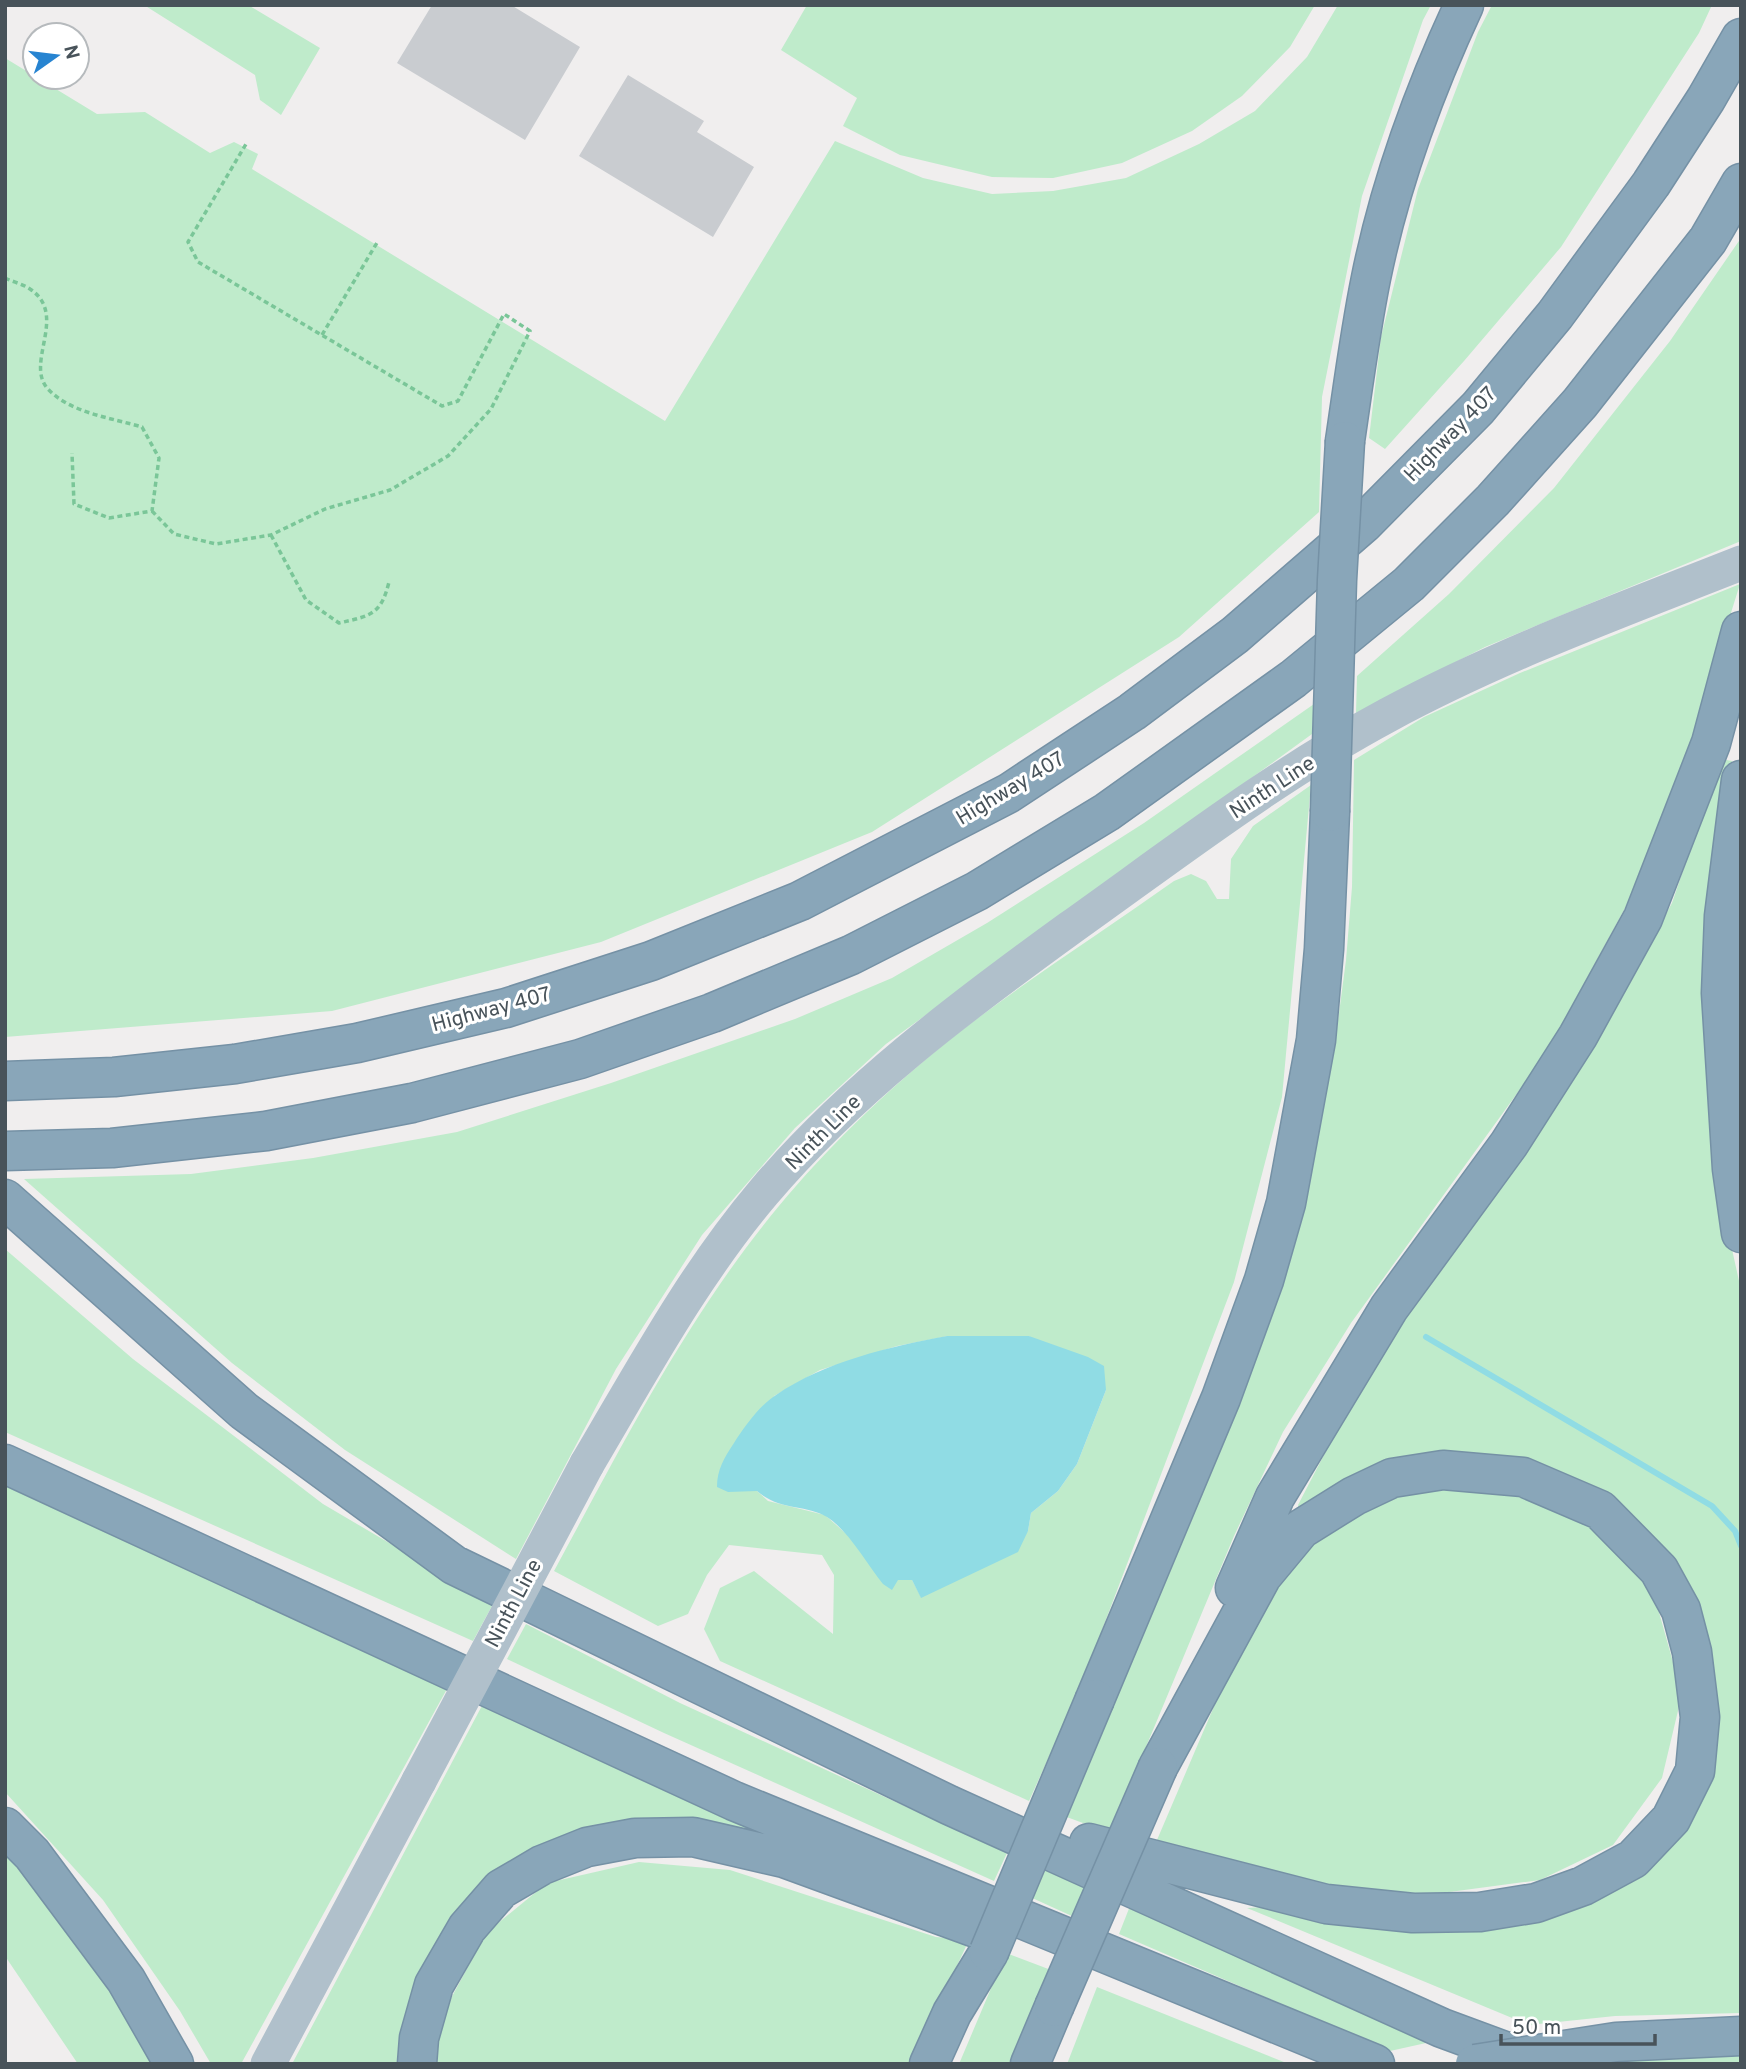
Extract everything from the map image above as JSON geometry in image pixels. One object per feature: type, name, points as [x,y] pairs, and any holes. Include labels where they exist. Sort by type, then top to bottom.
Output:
[{"type":"highway","points":[[929,2064],[952,2039],[1221,1398],[1264,1280],[1286,1203],[1316,1040],[1324,949],[1337,580],[1345,441],[1371,275],[1401,166],[1432,74],[1464,5]]},
{"type":"highway","name":"Highway 407","points":[[5,1081],[114,1077],[235,1064],[357,1043],[506,1008],[651,961],[800,901],[1009,793],[1132,712],[1235,635],[1363,524],[1478,408],[1555,314],[1651,184],[1706,99],[1741,38]]},
{"type":"highway","points":[[6,1151],[112,1148],[265,1131],[412,1103],[567,1063],[712,1013],[851,955],[977,891],[1107,813],[1293,679],[1409,584],[1493,500],[1580,403],[1708,240],[1741,183]]},
{"type":"highway","points":[[1030,2064],[1275,1497],[1389,1308],[1509,1144],[1578,1036],[1643,918],[1712,743],[1741,631]]},
{"type":"highway","points":[[1741,780],[1724,916],[1721,993],[1732,1169],[1741,1233]]},
{"type":"highway","points":[[5,1199],[244,1411],[454,1565],[949,1805],[1441,2028],[1539,2064]]},
{"type":"highway","points":[[5,1464],[734,1801],[1375,2064]]},
{"type":"highway","points":[[949,1805],[1326,1905],[1413,1913],[1480,1912],[1536,1903],[1583,1886],[1633,1859],[1671,1819],[1695,1771],[1700,1717],[1692,1652],[1681,1610],[1659,1570],[1600,1510],[1523,1477],[1443,1470],[1392,1478],[1354,1496],[1301,1529],[1262,1576],[1157,1766]]},
{"type":"highway","points":[[5,1827],[32,1854],[127,1980],[167,2049]]},
{"type":"highway","points":[[417,2064],[419,2038],[434,1985],[467,1928],[501,1889],[542,1865],[587,1847],[635,1838],[693,1838],[784,1858],[1137,1987],[1163,1979]]},
{"type":"highway","points":[[1475,2064],[1616,2042],[1741,2036]]},
{"type":"main road","name":"Ninth Line","points":[[268,2064],[587,1464],[689,1290],[763,1193],[827,1125],[923,1039],[1037,952],[1269,786],[1385,717],[1455,680],[1741,563]]},
{"type":"path","points":[[152,511],[174,534],[216,544],[271,535],[325,509],[390,490],[448,456],[491,409],[530,331],[504,314],[458,401],[442,406],[198,262],[188,242],[246,144]]},
{"type":"path","points":[[322,335],[378,241]]},
{"type":"path","points":[[5,278],[31,290],[45,307],[48,328],[41,368],[46,388],[68,405],[142,428],[159,458],[152,511]]},
{"type":"path","points":[[72,453],[74,504],[109,518],[152,511]]},
{"type":"path","points":[[271,535],[306,600],[339,623],[366,617],[384,603],[389,582]]},
{"type":"green space","points":[[144,5],[248,5],[320,48],[281,115],[260,100],[255,75]]},
{"type":"green space","points":[[807,5],[1315,5],[1290,47],[1242,96],[1192,131],[1122,163],[1053,178],[992,177],[900,155],[843,126],[857,98],[781,50]]},
{"type":"green space","points":[[1338,5],[1431,5],[1423,20],[1362,196],[1322,397],[1319,512],[1179,637],[872,832],[601,942],[332,1011],[5,1037],[5,58],[21,68],[21,91],[59,91],[97,114],[145,112],[210,153],[234,142],[258,154],[252,169],[665,421],[835,141],[923,178],[992,194],[1053,191],[1126,178],[1199,144],[1255,111],[1307,57]]},
{"type":"green space","points":[[1492,5],[1712,5],[1699,33],[1561,247],[1385,449],[1369,438],[1381,337],[1418,189],[1478,32]]},
{"type":"green space","points":[[1741,238],[1741,541],[1485,647],[1356,713],[1357,676],[1449,594],[1554,488],[1670,341]]},
{"type":"green space","points":[[1740,584],[1688,750],[1631,897],[1547,1052],[1351,1323],[1283,1432],[1234,1536],[1110,1833],[1064,1816],[1300,1218],[1336,1036],[1346,960],[1352,887],[1354,760],[1424,717],[1520,673]]},
{"type":"green space","points":[[1314,704],[1312,734],[886,1044],[795,1128],[702,1235],[616,1369],[516,1559],[345,1450],[232,1363],[24,1179],[191,1174],[313,1158],[457,1132],[611,1083],[795,1019],[892,978],[987,923],[1144,823]]},
{"type":"green space","points":[[1721,759],[1732,761],[1712,933],[1722,1204],[1741,1290],[1741,2013],[1615,2016],[1529,2025],[1247,1908],[1281,1906],[1511,1921],[1682,1818],[1705,1641],[1535,1463],[1299,1510],[1298,1505],[1368,1370],[1583,1064],[1672,903]]},
{"type":"green space","points":[[1311,785],[1282,1097],[1234,1282],[1080,1688],[1029,1801],[720,1661],[704,1629],[720,1588],[754,1571],[833,1634],[834,1575],[822,1555],[729,1545],[707,1575],[688,1614],[658,1626],[554,1571],[636,1421],[694,1323],[760,1230],[815,1165],[877,1103],[943,1045],[1174,881],[1191,874],[1206,881],[1217,899],[1229,899],[1231,859],[1253,826]],"holes":[[[948,1336],[1029,1336],[1106,1390],[1077,1464],[1058,1491],[1031,1513],[1028,1531],[921,1597],[912,1580],[898,1580],[825,1515],[768,1501],[757,1491],[774,1396],[820,1370],[897,1346]]]},
{"type":"green space","points":[[5,1249],[133,1359],[323,1504],[493,1604],[473,1641],[5,1432]]},
{"type":"green space","points":[[5,1486],[448,1687],[241,2064],[211,2064],[180,2011],[103,1900],[5,1792]]},
{"type":"green space","points":[[1418,1489],[1528,1491],[1578,1514],[1653,1591],[1682,1694],[1662,1778],[1613,1845],[1540,1880],[1412,1897],[1275,1878],[1154,1847],[1233,1662],[1278,1582],[1321,1531],[1370,1503]]},
{"type":"green space","points":[[526,1624],[680,1703],[1007,1853],[994,1881],[664,1733],[507,1659]]},
{"type":"green space","points":[[485,1700],[870,1871],[769,1842],[501,1872],[399,2064],[292,2064]]},
{"type":"green space","points":[[5,1836],[169,2064],[78,2064],[5,1956]]},
{"type":"green space","points":[[639,1862],[730,1870],[936,1937],[969,1940],[911,2064],[436,2064],[441,2017],[486,1933],[547,1883]]},
{"type":"green space","points":[[1042,1869],[1086,1888],[1074,1917],[1030,1897]]},
{"type":"green space","points":[[1130,1906],[1444,2039],[1390,2051],[1119,1934]]},
{"type":"green space","points":[[1006,1953],[1051,1970],[1011,2064],[959,2064]]},
{"type":"green space","points":[[1097,1987],[1289,2064],[1067,2064]]},
{"type":"green space","points":[[1741,2053],[1741,2064],[1618,2064],[1598,2057]]},
{"type":"water","points":[[947,1336],[1029,1336],[1088,1357],[1104,1366],[1106,1390],[1077,1464],[1058,1491],[1031,1513],[1028,1531],[1018,1552],[921,1598],[912,1580],[898,1580],[892,1590],[883,1584],[850,1539],[827,1517],[775,1502],[757,1491],[728,1492],[717,1487],[720,1470],[730,1448],[764,1404],[776,1395],[837,1364],[903,1345]]},
{"type":"building","points":[[432,5],[511,5],[580,47],[525,140],[397,63]]},
{"type":"building","points":[[628,75],[704,121],[697,132],[754,167],[713,237],[579,156]]},
{"type":"waterway","points":[[1426,1337],[1712,1506],[1735,1531],[1741,1546]]}]
